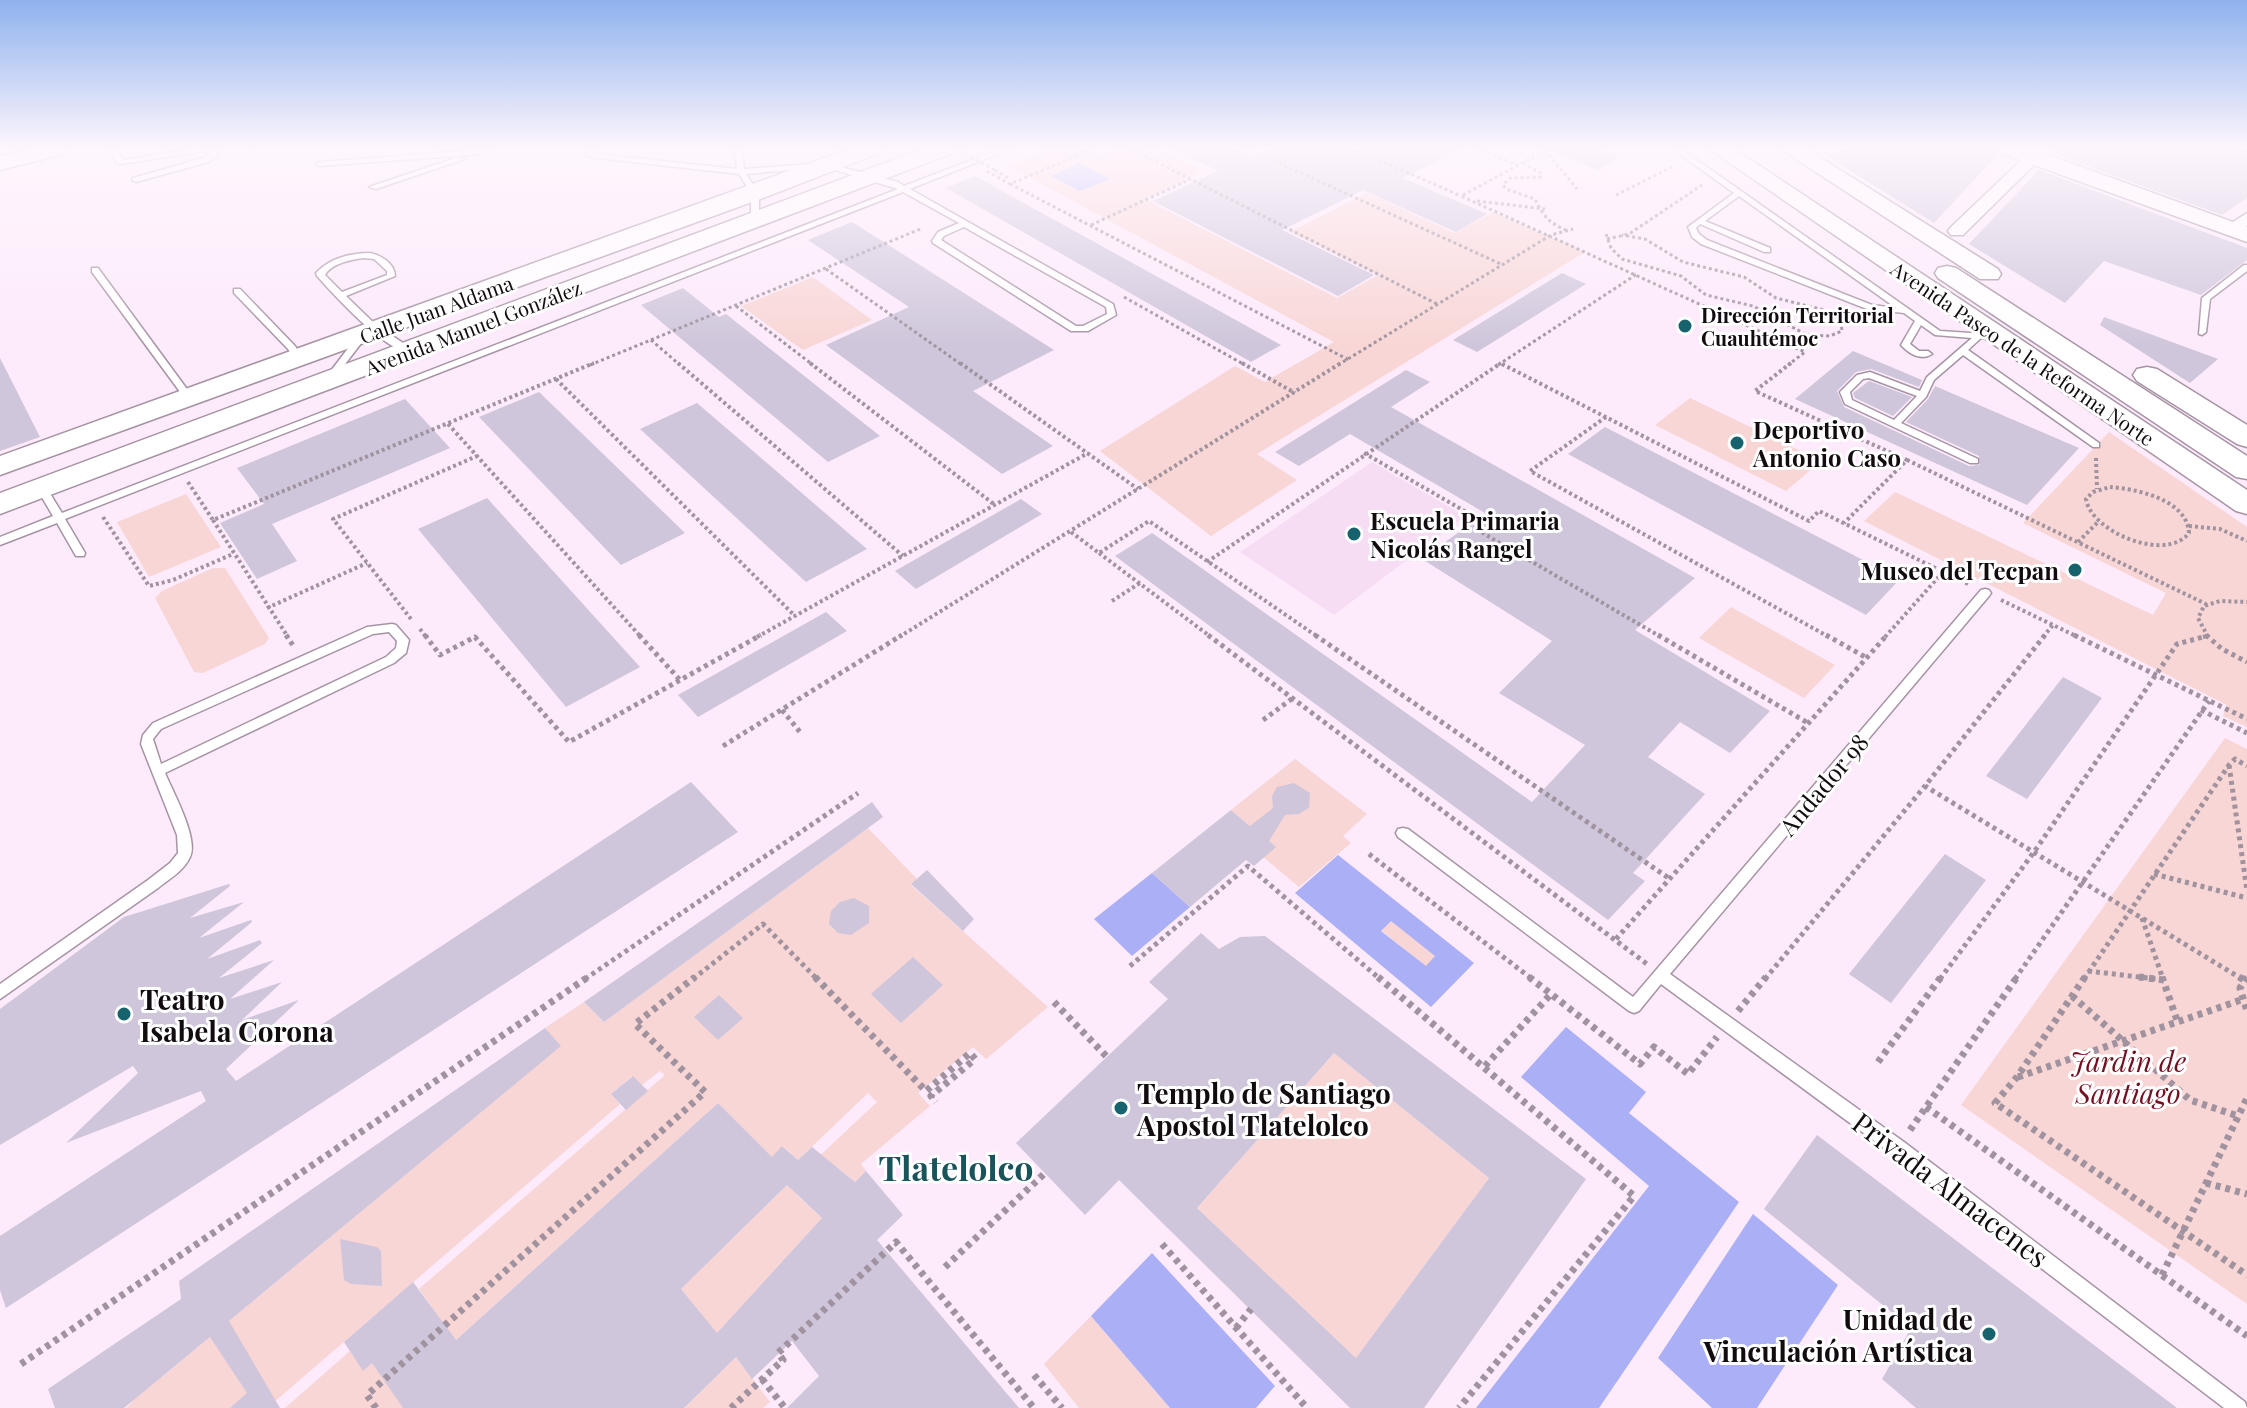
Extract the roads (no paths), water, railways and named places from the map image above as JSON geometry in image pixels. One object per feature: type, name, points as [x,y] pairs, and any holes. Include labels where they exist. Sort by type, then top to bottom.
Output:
[{"type":"main road","name":"Calle Juan Aldama","points":[[7,464],[370,333],[669,214]]},
{"type":"main road","name":"Avenida Manuel González","points":[[0,504],[772,214]]},
{"type":"main road","name":"Avenida Paseo de la Reforma Norte","points":[[1813,214],[1988,337],[2247,504]]},
{"type":"main road","name":"Avenida Paseo de la Reforma Norte","points":[[1858,214],[2247,470]]},
{"type":"main road","name":"Avenida Paseo de la Reforma Norte","points":[[1894,214],[2247,438]]},
{"type":"main road","points":[[2206,214],[2242,227]]},
{"type":"main road","points":[[7,464],[88,451],[151,448]]},
{"type":"street","points":[[1957,231],[1975,214]]},
{"type":"lane","points":[[754,214],[755,220]]},
{"type":"lane","points":[[0,541],[840,214]]},
{"type":"lane","points":[[949,214],[966,223],[1110,306],[1112,315],[1085,329],[1069,327],[936,241],[941,234],[966,223]]},
{"type":"lane","points":[[1709,214],[1692,231],[1704,242],[1870,307],[1903,311]]},
{"type":"lane","points":[[1765,214],[1938,333],[1988,337]]},
{"type":"lane","points":[[1699,221],[1767,250]]},
{"type":"lane","points":[[341,295],[387,279],[391,270],[377,257],[369,255],[325,267],[321,276],[341,295],[370,333],[409,351]]},
{"type":"lane","points":[[2202,332],[2206,298],[2247,267]]},
{"type":"lane","points":[[95,270],[189,398]]},
{"type":"lane","points":[[237,291],[298,358]]},
{"type":"lane","points":[[1919,321],[1905,345],[1917,354],[1928,354]]},
{"type":"lane","points":[[328,381],[370,333]]},
{"type":"lane","points":[[1895,424],[1923,395],[1930,379],[1962,350],[1988,337]]},
{"type":"lane","points":[[1962,350],[2096,445]]},
{"type":"lane","points":[[1923,395],[1870,375],[1860,377],[1845,392],[1848,402],[1974,461]]},
{"type":"lane","points":[[42,489],[80,553]]},
{"type":"lane","name":"Andador 98","points":[[1403,833],[1634,1006],[1985,593]]},
{"type":"lane","points":[[0,992],[153,884],[175,867],[185,854],[184,835],[158,771],[147,738],[157,726],[379,628],[392,628],[404,645],[390,660],[158,771]]},
{"type":"lane","name":"Privada Almacenes","points":[[1660,975],[1898,1148],[2239,1408]]},
{"type":"water","points":[[1338,855],[1474,963],[1431,1007],[1295,893]],"holes":[[[1391,921],[1435,956],[1426,966],[1381,931]]]},
{"type":"water","points":[[1152,873],[1190,907],[1132,956],[1094,919]]},
{"type":"water","points":[[1566,1027],[1646,1092],[1629,1113],[1739,1202],[1599,1408],[1476,1408],[1649,1186],[1521,1077]]},
{"type":"water","points":[[1753,1214],[1838,1285],[1757,1408],[1712,1408],[1658,1358]]},
{"type":"water","points":[[1152,1253],[1275,1386],[1256,1408],[1170,1408],[1091,1316]]},
{"type":"place","name":"Dirección Territorial Cuauhtémoc","points":[[1685,326]]},
{"type":"place","name":"Deportivo Antonio Caso","points":[[1737,443]]},
{"type":"place","name":"Escuela Primaria Nicolás Rangel","points":[[1354,534]]},
{"type":"place","name":"Museo del Tecpan","points":[[2075,570]]},
{"type":"place","name":"Teatro Isabela Corona","points":[[124,1014]]},
{"type":"place","name":"Templo de Santiago Apostol Tlatelolco","points":[[1121,1108]]},
{"type":"place","name":"Unidad de Vinculación Artística","points":[[1989,1334]]},
{"type":"district","name":"Tlatelolco","points":[[956,1167]]},
{"type":"park label","name":"Jardin de Santiago","points":[[2128,1076]]}]
